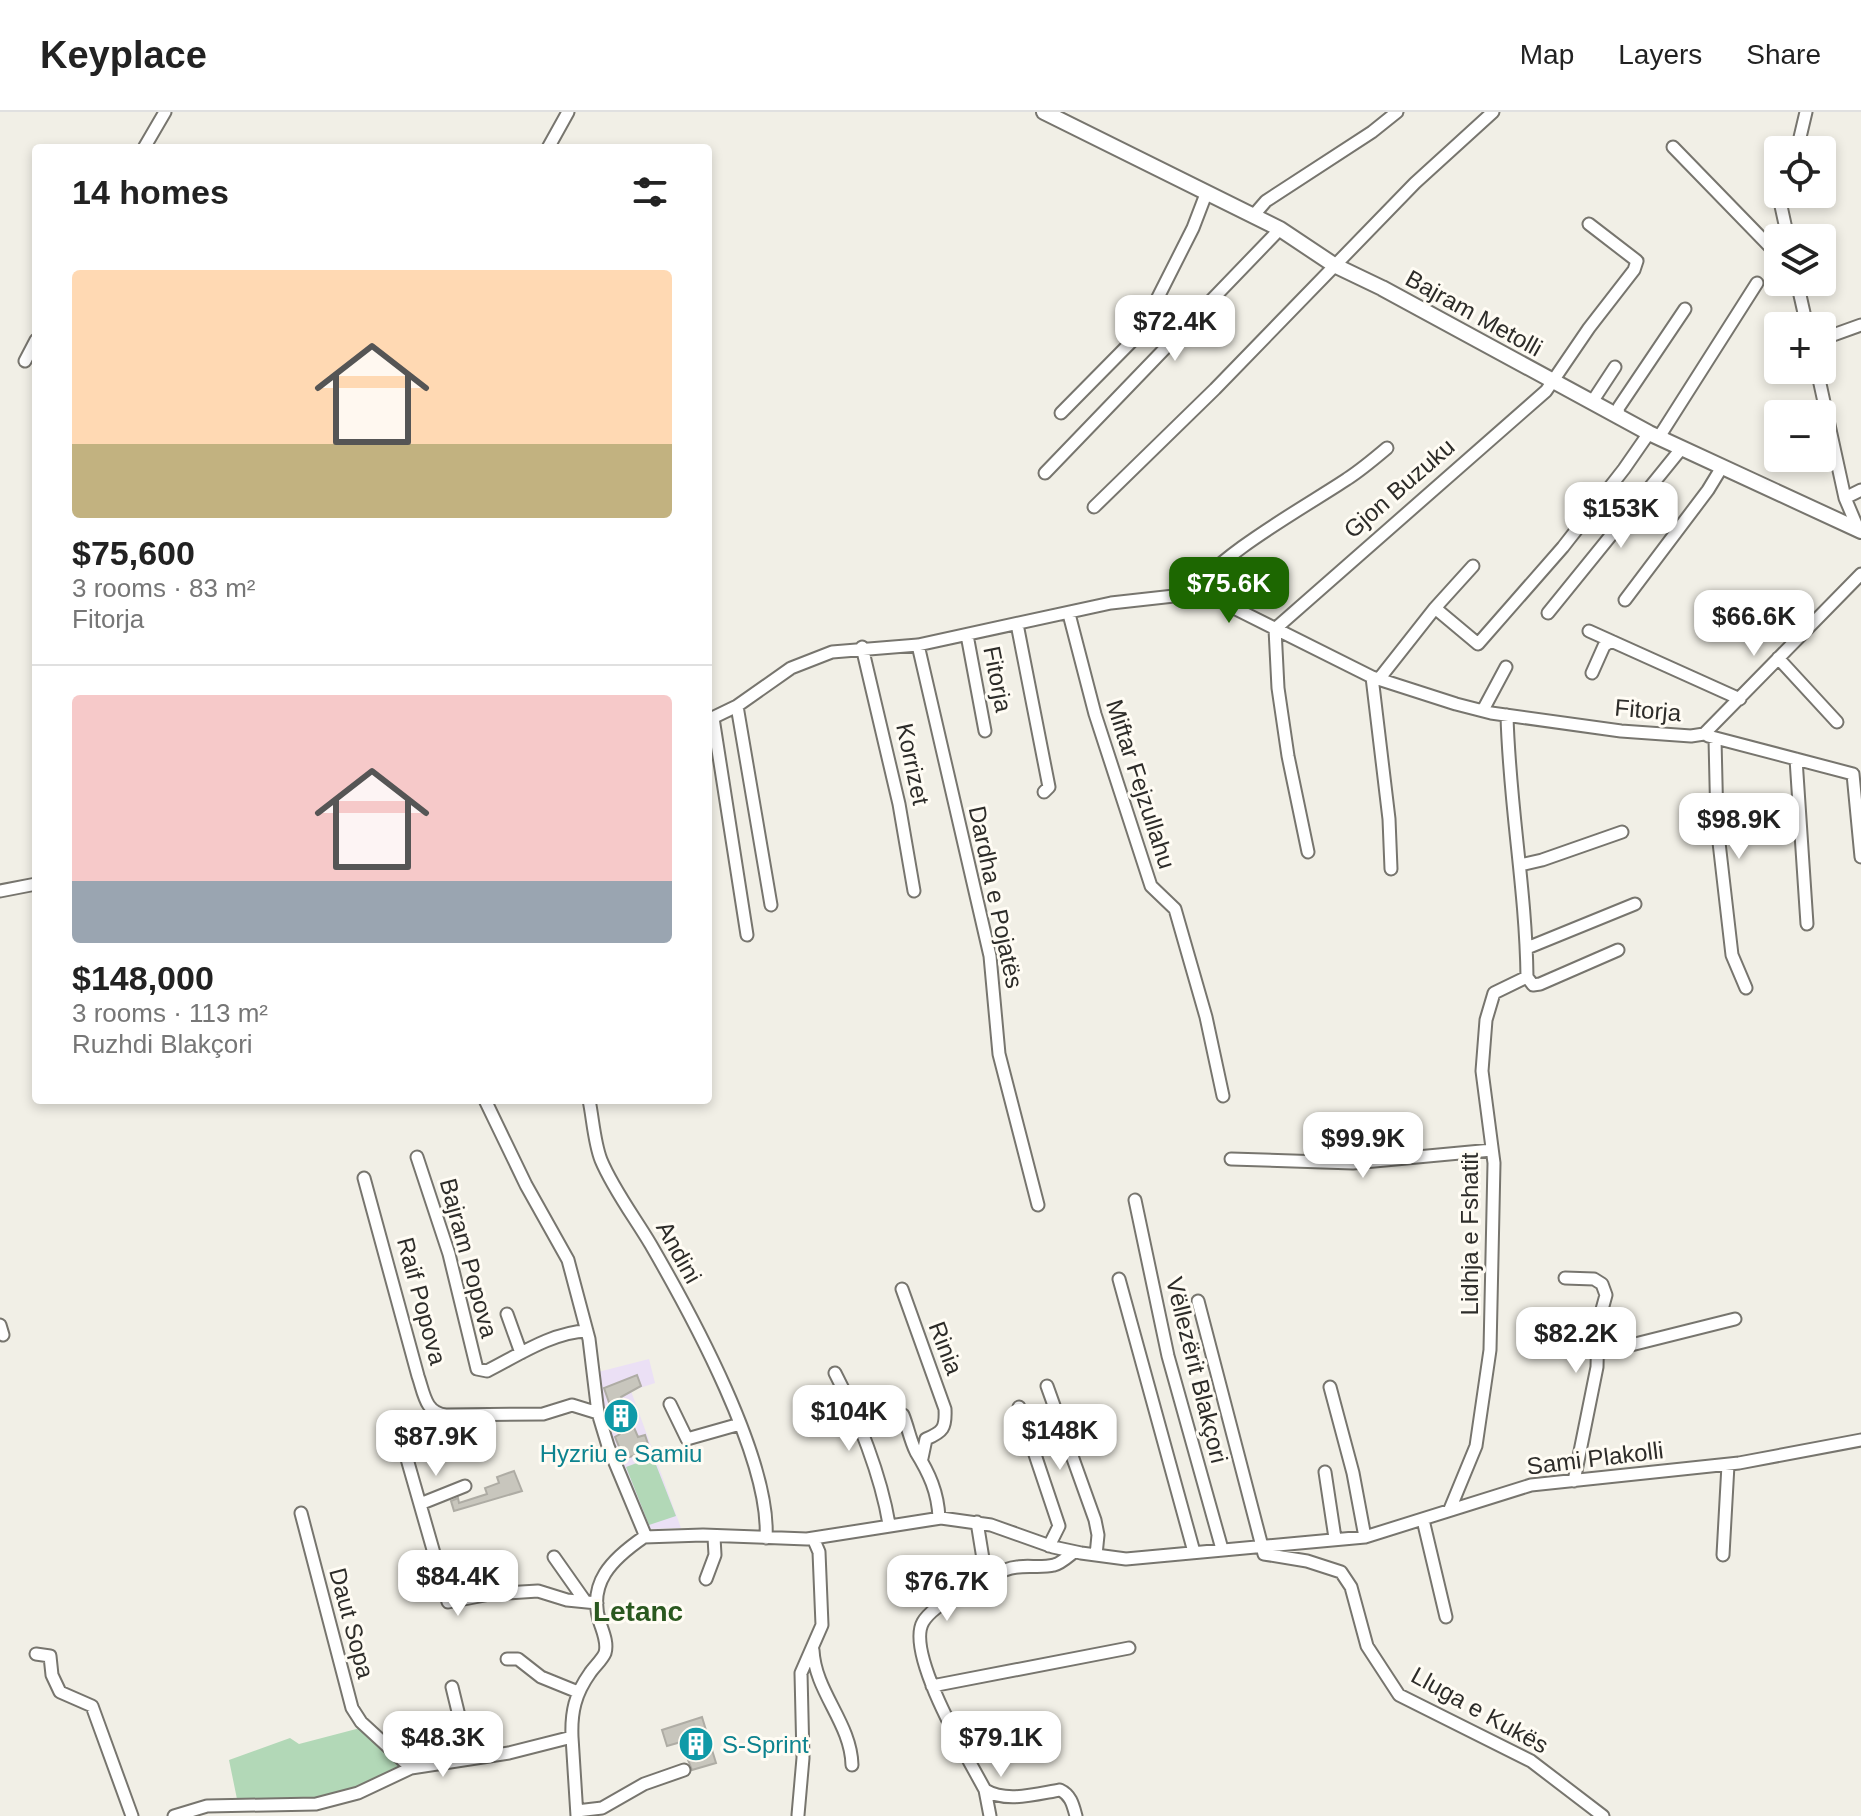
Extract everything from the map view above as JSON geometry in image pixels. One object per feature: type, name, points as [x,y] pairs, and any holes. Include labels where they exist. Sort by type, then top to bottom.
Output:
[{"type":"main road","name":"Bajram Metolli","points":[[1044,112],[1280,229],[1334,265],[1681,449],[1860,531]]},
{"type":"street","points":[[146,144],[165,112]]},
{"type":"street","points":[[550,144],[568,112]]},
{"type":"street","points":[[1253,216],[1266,201],[1372,132],[1397,112]]},
{"type":"street","points":[[1094,507],[1215,389],[1415,183],[1493,112]]},
{"type":"street","points":[[1800,136],[1806,112]]},
{"type":"street","points":[[1673,147],[1764,241]]},
{"type":"street","points":[[1061,413],[1140,333],[1193,228],[1206,194]]},
{"type":"street","name":"Gjon Buzuku","points":[[1275,629],[1546,391],[1634,270],[1637,261],[1589,224]]},
{"type":"street","points":[[1045,473],[1280,229]]},
{"type":"street","points":[[1435,608],[1478,644],[1483,642],[1654,435],[1757,283]]},
{"type":"street","points":[[1617,416],[1619,407],[1685,309]]},
{"type":"street","points":[[1836,334],[1861,325]]},
{"type":"street","points":[[25,361],[32,348]]},
{"type":"street","points":[[1592,402],[1615,367]]},
{"type":"street","points":[[1820,384],[1845,498],[1860,531]]},
{"type":"street","points":[[1192,596],[1197,586],[1236,553],[1350,477],[1387,448]]},
{"type":"street","points":[[1548,613],[1681,449]]},
{"type":"street","points":[[1625,600],[1722,467]]},
{"type":"street","points":[[1845,498],[1861,490]]},
{"type":"street","points":[[1391,869],[1375,678],[1473,566]]},
{"type":"street","name":"Fitorja","points":[[918,645],[1146,598],[1192,596],[1220,601],[1375,678],[1418,694],[1507,715],[1621,731],[1710,736],[1778,658],[1861,574]]},
{"type":"street","name":"Miftar Fejzullahu","points":[[1069,614],[1095,714],[1151,886],[1175,909],[1206,1017],[1223,1096]]},
{"type":"street","name":"Fitorja","points":[[1017,624],[1049,787],[1044,792]]},
{"type":"street","points":[[1275,629],[1278,688],[1288,756],[1308,852]]},
{"type":"street","points":[[1589,631],[1740,699]]},
{"type":"street","name":"Fitorja","points":[[967,635],[985,731]]},
{"type":"street","points":[[1592,673],[1604,646],[1611,641]]},
{"type":"street","points":[[712,718],[737,706],[791,668],[832,652],[862,647],[918,645]]},
{"type":"street","name":"Dardha e Pojatës","points":[[918,645],[990,956],[999,1054],[1038,1205]]},
{"type":"street","name":"Korrizet","points":[[862,647],[899,804],[914,891]]},
{"type":"street","points":[[1778,658],[1837,722]]},
{"type":"street","points":[[1483,710],[1506,667]]},
{"type":"street","points":[[737,706],[771,905]]},
{"type":"street","points":[[1507,715],[1508,767],[1520,865],[1527,977]]},
{"type":"street","points":[[712,731],[747,935]]},
{"type":"street","points":[[1746,988],[1732,955],[1710,736],[1796,759],[1857,771],[1861,857]]},
{"type":"street","points":[[1796,759],[1807,924]]},
{"type":"street","points":[[1520,865],[1622,832]]},
{"type":"street","points":[[0,891],[32,885]]},
{"type":"street","points":[[1527,948],[1635,904]]},
{"type":"street","name":"Lidhja e Fshatit","points":[[1450,1509],[1476,1446],[1490,1350],[1492,1150],[1482,1071],[1486,1020],[1494,993],[1527,977],[1533,985],[1540,984],[1618,950]]},
{"type":"street","points":[[487,1104],[526,1185],[559,1239],[578,1289],[598,1413],[608,1446],[646,1537],[632,1545],[604,1574],[591,1602]]},
{"type":"street","name":"Andini","points":[[590,1104],[601,1159],[687,1312],[740,1424],[763,1493],[768,1516],[766,1538]]},
{"type":"street","points":[[1231,1159],[1353,1163],[1492,1150]]},
{"type":"street","name":"Bajram Popova","points":[[417,1157],[449,1254],[477,1369],[481,1372],[492,1369],[501,1361],[561,1336],[587,1331]]},
{"type":"street","name":"Raif Popova","points":[[364,1178],[418,1376],[433,1411],[446,1415],[543,1414],[572,1405],[598,1413]]},
{"type":"street","name":"Vëllezërit Blakçori","points":[[1135,1200],[1168,1356],[1222,1549]]},
{"type":"street","points":[[1565,1278],[1594,1279],[1604,1287],[1606,1295],[1598,1324],[1599,1353],[1574,1481]]},
{"type":"street","points":[[1119,1279],[1194,1552]]},
{"type":"street","name":"Rinia","points":[[902,1289],[945,1409],[945,1426],[941,1433],[926,1439],[922,1458]]},
{"type":"street","points":[[1198,1301],[1262,1545]]},
{"type":"street","name":"Bajram Popova","points":[[507,1314],[513,1323],[521,1353]]},
{"type":"street","points":[[1599,1353],[1735,1319]]},
{"type":"street","points":[[835,1373],[859,1427],[885,1501],[889,1524]]},
{"type":"street","points":[[1047,1386],[1095,1520],[1098,1535],[1096,1555]]},
{"type":"street","points":[[1330,1387],[1353,1473],[1365,1537]]},
{"type":"street","points":[[670,1404],[687,1439],[740,1424]]},
{"type":"street","points":[[1019,1407],[1059,1526],[1049,1546]]},
{"type":"street","points":[[895,1415],[903,1415],[917,1453],[922,1458],[938,1499],[939,1518]]},
{"type":"street","points":[[397,1424],[448,1602],[490,1594],[538,1591],[567,1600],[591,1602]]},
{"type":"street","name":"Sami Plakolli","points":[[646,1537],[813,1538],[939,1518],[977,1522],[1074,1552],[1126,1559],[1365,1537],[1531,1485],[1728,1465],[1861,1440]]},
{"type":"street","points":[[1723,1555],[1728,1465]]},
{"type":"street","points":[[1325,1472],[1335,1538]]},
{"type":"street","points":[[420,1504],[465,1486]]},
{"type":"street","name":"Daut Sopa","points":[[301,1513],[352,1708],[361,1722],[411,1768]]},
{"type":"street","points":[[1423,1520],[1446,1617]]},
{"type":"street","points":[[977,1522],[985,1571],[993,1576]]},
{"type":"street","points":[[706,1579],[715,1555],[714,1537]]},
{"type":"street","points":[[798,1815],[803,1758],[801,1673],[822,1625],[820,1563],[813,1538]]},
{"type":"street","name":"Lluga e Kukës","points":[[1262,1545],[1264,1554],[1316,1563],[1341,1572],[1351,1587],[1367,1646],[1399,1695],[1531,1761],[1603,1816]]},
{"type":"street","points":[[990,1816],[985,1790],[932,1686],[920,1653],[921,1625],[933,1611],[956,1595],[993,1576],[1016,1566],[1054,1565],[1074,1552]]},
{"type":"street","points":[[554,1557],[591,1602],[606,1640],[605,1653],[578,1692],[571,1715],[577,1814],[602,1808],[644,1784],[684,1770]]},
{"type":"street","points":[[932,1686],[1129,1648]]},
{"type":"street","points":[[813,1649],[817,1674],[850,1742],[852,1765]]},
{"type":"street","points":[[36,1654],[50,1656],[52,1675],[60,1692],[92,1706],[132,1816]]},
{"type":"street","points":[[507,1659],[518,1659],[541,1677],[578,1692]]},
{"type":"street","points":[[452,1687],[469,1757]]},
{"type":"street","points":[[174,1816],[207,1806],[316,1804],[358,1793],[411,1768],[509,1753],[572,1737]]},
{"type":"street","points":[[985,1790],[994,1796],[1006,1797],[1060,1790],[1067,1793],[1072,1801],[1076,1816]]},
{"type":"shaded area","points":[[649,1359],[655,1383],[631,1391],[681,1528],[647,1529],[605,1416],[598,1372]]},
{"type":"green space","points":[[653,1457],[676,1516],[649,1525],[626,1467]]},
{"type":"green space","points":[[364,1727],[401,1766],[389,1778],[371,1786],[325,1796],[237,1799],[229,1760],[290,1738],[299,1744]]},
{"type":"building","name":"Hyzriu e Samiu","points":[[637,1375],[641,1386],[621,1397],[638,1437],[645,1435],[650,1450],[624,1459],[615,1437],[620,1434],[604,1388]]},
{"type":"building","points":[[514,1471],[522,1491],[454,1511],[451,1501],[458,1498],[459,1503],[487,1494],[485,1488],[499,1483],[497,1477]]},
{"type":"building","name":"S-Sprint","points":[[702,1717],[716,1763],[692,1770],[681,1742],[667,1746],[662,1730]]},
{"type":"place","name":"Hyzriu e Samiu","points":[[621,1416]]},
{"type":"place","name":"S-Sprint","points":[[696,1744]]},
{"type":"district","name":"Letanc","points":[[638,1611]]}]
